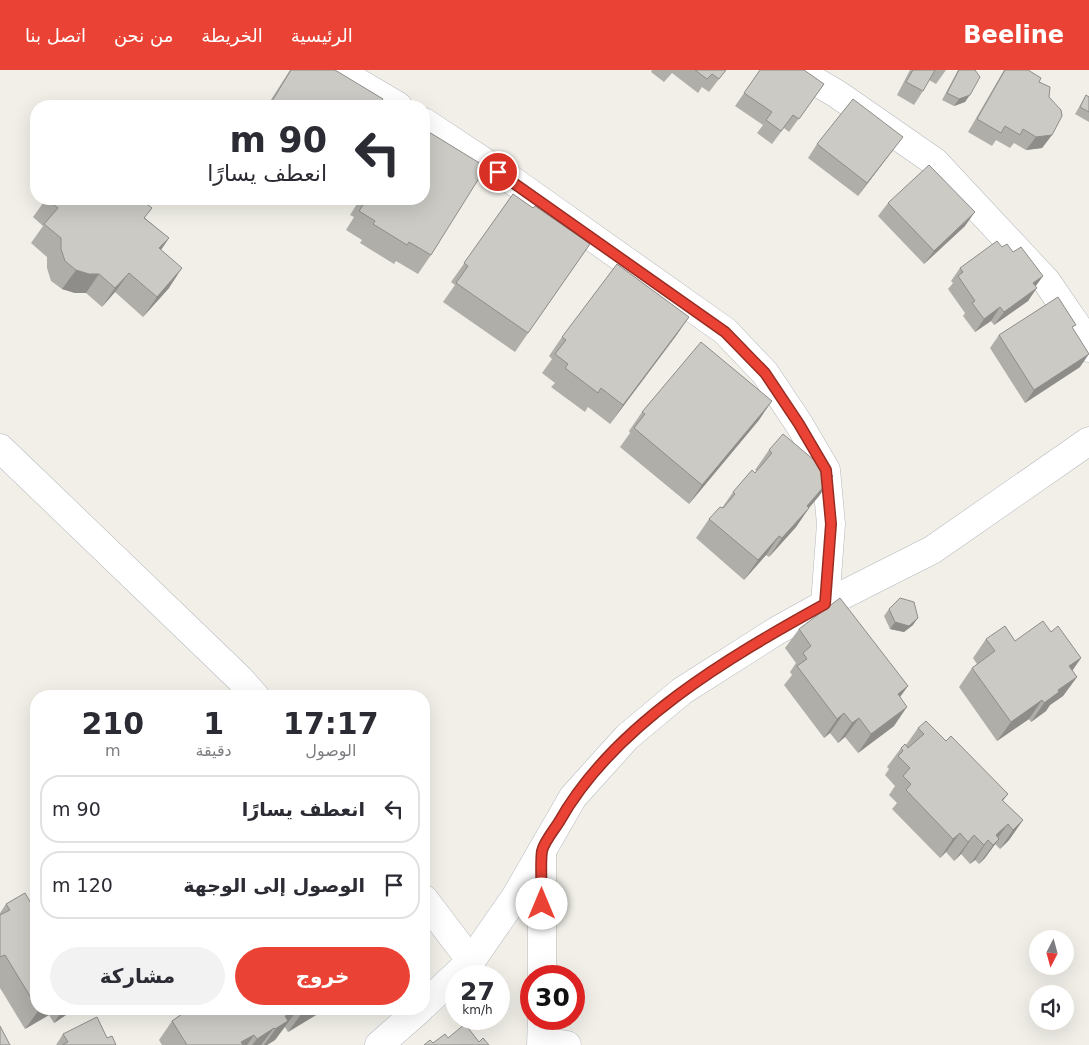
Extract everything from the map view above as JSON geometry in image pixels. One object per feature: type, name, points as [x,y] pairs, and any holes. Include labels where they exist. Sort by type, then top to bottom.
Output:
[{"type":"street","points":[[337,70],[388,100]]},
{"type":"street","points":[[796,70],[837,94],[935,162],[1047,282],[1081,332],[1089,348]]},
{"type":"street","points":[[430,126],[513,181],[725,332],[765,373],[799,424],[826,470],[831,524],[825,604]]},
{"type":"street","points":[[430,999],[471,961],[516,896],[573,797],[627,737],[682,691],[778,630],[932,550],[1089,441]]},
{"type":"street","points":[[0,448],[250,690]]},
{"type":"street","points":[[542,851],[542,965]]},
{"type":"street","points":[[430,907],[471,961]]},
{"type":"street","points":[[379,1045],[413,1015]]},
{"type":"building","points":[[291,70],[335,70],[383,99],[382,100],[273,100]]},
{"type":"building","points":[[695,70],[726,70],[719,79],[712,74],[707,79]]},
{"type":"building","points":[[760,70],[804,70],[824,84],[799,119],[793,115],[781,131],[766,120],[772,112],[744,93]]},
{"type":"building","points":[[913,70],[935,70],[923,91],[906,82]]},
{"type":"building","points":[[959,70],[975,70],[980,77],[970,95],[959,99],[947,93]]},
{"type":"building","points":[[1005,70],[1028,70],[1041,78],[1039,82],[1050,87],[1049,97],[1061,110],[1062,116],[1052,135],[1036,137],[1023,129],[1020,135],[1005,126],[1001,133],[977,119]]},
{"type":"building","points":[[1086,95],[1089,97],[1089,112],[1080,107]]},
{"type":"building","points":[[853,99],[903,137],[867,183],[817,144]]},
{"type":"building","points":[[430,133],[486,167],[431,255],[409,242],[407,245],[373,224],[375,221],[359,211],[363,205],[430,205]]},
{"type":"building","points":[[929,165],[975,212],[934,251],[888,203]]},
{"type":"building","points":[[513,194],[533,208],[535,206],[590,244],[528,333],[456,283],[468,266],[464,263]]},
{"type":"building","points":[[54,205],[148,205],[152,208],[144,218],[169,238],[159,248],[182,268],[157,297],[129,273],[115,288],[99,274],[89,274],[76,270],[65,261],[61,249],[61,238],[44,224],[58,208]]},
{"type":"building","points":[[997,241],[1002,247],[1007,244],[1013,252],[1021,247],[1043,276],[1033,283],[1037,288],[1004,312],[1000,307],[984,319],[972,303],[975,301],[958,276],[963,272],[960,268]]},
{"type":"building","points":[[617,264],[689,317],[623,405],[601,388],[598,393],[565,368],[568,364],[555,354],[566,340],[562,337]]},
{"type":"building","points":[[1058,297],[1076,325],[1072,327],[1089,354],[1034,390],[999,335]]},
{"type":"building","points":[[701,342],[772,401],[702,485],[634,428],[645,414],[642,412]]},
{"type":"building","points":[[783,434],[833,476],[807,506],[809,508],[782,538],[779,536],[758,560],[709,519],[720,507],[723,508],[735,494],[733,492],[752,470],[755,473],[772,453],[769,450]]},
{"type":"building","points":[[840,598],[908,686],[898,694],[907,707],[871,734],[859,718],[852,723],[844,713],[837,719],[797,666],[807,659],[803,653],[811,646],[799,629]]},
{"type":"building","points":[[900,598],[914,602],[918,618],[909,626],[895,622],[889,609]]},
{"type":"building","points":[[1043,621],[1051,632],[1058,626],[1081,658],[1069,666],[1077,677],[1058,690],[1059,692],[1044,703],[1042,700],[1011,722],[972,668],[995,651],[986,639],[1005,626],[1015,641]]},
{"type":"building","points":[[926,721],[946,741],[951,736],[1008,794],[1002,800],[1023,820],[1013,830],[1008,824],[996,835],[999,839],[993,845],[988,840],[984,845],[974,835],[968,842],[960,833],[953,839],[906,790],[911,784],[903,776],[910,768],[898,756],[903,751],[901,748],[905,744],[908,748],[924,734],[918,728]]},
{"type":"building","points":[[25,893],[30,902],[30,996],[5,955],[0,957],[0,915],[10,910],[6,904]]},
{"type":"building","points":[[181,1015],[287,1015],[285,1016],[288,1021],[257,1039],[254,1035],[241,1042],[243,1045],[187,1045],[172,1021]]},
{"type":"building","points":[[97,1017],[107,1038],[112,1036],[116,1045],[62,1045],[68,1042],[63,1034]]},
{"type":"building","points":[[0,1026],[10,1045],[0,1045]]},
{"type":"building","points":[[458,1030],[470,1030],[479,1042],[483,1038],[489,1045],[424,1045],[430,1040],[433,1043],[445,1034],[448,1038]]},
{"type":"route","points":[[498,172],[725,332],[765,373],[799,424],[826,470],[831,524],[825,604],[778,630],[682,691],[627,737],[600,765],[573,797],[542,851],[542,904]]}]
